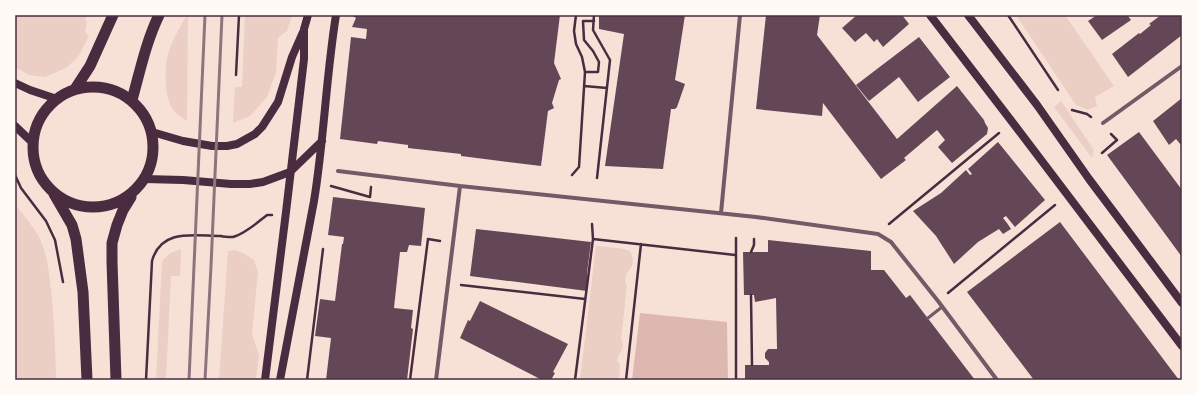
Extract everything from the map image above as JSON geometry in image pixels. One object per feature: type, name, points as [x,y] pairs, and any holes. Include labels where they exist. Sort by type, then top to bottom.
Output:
[{"type":"highway","points":[[75,89],[90,66],[113,15]]},
{"type":"highway","points":[[132,100],[151,31],[159,15]]},
{"type":"highway","points":[[87,380],[82,292],[76,239],[72,225],[35,165],[33,154],[35,130],[40,118],[48,108],[66,93],[75,89],[87,87],[111,89],[122,93],[132,100],[145,115],[152,132],[154,144],[150,168],[145,179],[132,194],[123,210],[112,243],[116,380]]},
{"type":"highway","points":[[53,192],[63,200],[74,204],[92,207],[111,205],[132,194]]},
{"type":"main road","points":[[152,132],[183,141],[212,146],[237,144],[255,134],[262,127],[278,102],[292,57],[304,29],[308,15]]},
{"type":"main road","points":[[280,380],[314,202],[336,15]]},
{"type":"main road","points":[[930,15],[1182,346]]},
{"type":"main road","points":[[968,15],[1037,105],[1182,303]]},
{"type":"main road","points":[[264,380],[304,59],[304,29]]},
{"type":"main road","points":[[15,83],[30,90],[57,99]]},
{"type":"main road","points":[[15,126],[33,143]]},
{"type":"main road","points":[[145,179],[250,184],[263,182],[290,172],[322,140]]},
{"type":"street","points":[[721,213],[740,15]]},
{"type":"street","points":[[1103,124],[1182,66]]},
{"type":"street","points":[[338,171],[460,186],[721,213],[878,234],[891,242],[938,301],[997,380]]},
{"type":"street","points":[[436,380],[460,186]]},
{"type":"lane","points":[[928,318],[942,307]]},
{"type":"path","points":[[236,75],[238,15]]},
{"type":"path","points":[[572,175],[579,167],[585,72],[582,57],[576,44],[574,31],[576,15]]},
{"type":"path","points":[[594,15],[593,30],[610,60],[597,178]]},
{"type":"path","points":[[1008,15],[1058,90]]},
{"type":"path","points":[[585,72],[598,72],[599,62],[593,51],[584,40],[583,21],[594,21]]},
{"type":"path","points":[[584,86],[607,88]]},
{"type":"path","points":[[1072,110],[1087,114],[1103,124]]},
{"type":"path","points":[[878,234],[999,133]]},
{"type":"path","points":[[1102,153],[1116,140]]},
{"type":"path","points":[[15,175],[21,188],[46,221],[55,240],[64,289]]},
{"type":"path","points":[[329,193],[330,186],[370,197]]},
{"type":"path","points":[[938,301],[1056,204]]},
{"type":"path","points":[[146,380],[152,261],[154,253],[162,243],[177,236],[233,237],[247,230],[268,215],[275,215]]},
{"type":"path","points":[[575,380],[593,239],[592,224]]},
{"type":"path","points":[[736,238],[736,380]]},
{"type":"path","points":[[410,380],[428,239],[453,242]]},
{"type":"path","points":[[593,239],[736,255]]},
{"type":"path","points":[[751,252],[754,245],[754,239]]},
{"type":"path","points":[[626,380],[641,244]]},
{"type":"path","points":[[307,380],[323,248]]},
{"type":"path","points":[[448,284],[585,300]]},
{"type":"path","points":[[751,295],[752,365]]},
{"type":"shaded area","points":[[15,15],[88,15],[85,19],[87,22],[85,32],[89,36],[78,57],[66,68],[45,77],[29,75],[15,67]]},
{"type":"shaded area","points":[[187,15],[187,121],[175,112],[168,99],[166,76],[168,54],[176,34]]},
{"type":"shaded area","points":[[245,15],[292,15],[287,31],[278,38],[276,72],[267,97],[250,116],[233,123],[235,87],[242,87]]},
{"type":"shaded area","points":[[1016,15],[1065,15],[1114,86],[1095,97],[1097,106],[1088,110],[1076,105]]},
{"type":"shaded area","points":[[1061,101],[1094,150],[1092,158],[1054,107]]},
{"type":"shaded area","points":[[15,204],[39,237],[47,259],[52,300],[56,380],[15,380]]},
{"type":"shaded area","points":[[596,246],[630,251],[633,259],[631,267],[625,278],[627,286],[621,339],[623,345],[617,360],[620,365],[619,380],[580,380]]},
{"type":"shaded area","points":[[181,249],[180,276],[171,276],[166,380],[156,380],[162,261],[170,253]]},
{"type":"shaded area","points":[[235,250],[254,260],[258,272],[252,334],[259,355],[256,380],[219,380],[228,251]]},
{"type":"shaded area","points":[[640,313],[727,322],[728,380],[632,380]]},
{"type":"building","points":[[351,15],[560,15],[554,63],[561,79],[559,80],[552,103],[554,108],[548,111],[541,166],[408,148],[408,145],[378,141],[377,144],[340,139],[351,37],[366,39],[367,29],[352,27],[356,18]]},
{"type":"building","points":[[599,15],[685,15],[675,80],[685,84],[677,107],[675,109],[671,109],[663,169],[605,166],[624,34],[599,29]]},
{"type":"building","points":[[766,15],[820,15],[817,35],[897,139],[957,86],[984,120],[988,128],[987,134],[952,163],[938,147],[945,140],[937,130],[904,158],[906,160],[881,179],[823,103],[822,116],[756,109]]},
{"type":"building","points":[[857,15],[902,15],[909,24],[883,47],[877,39],[874,42],[866,33],[855,42],[842,28]]},
{"type":"building","points":[[1097,15],[1130,15],[1128,16],[1131,20],[1102,40],[1088,21]]},
{"type":"building","points":[[1161,15],[1182,15],[1182,35],[1128,77],[1112,54],[1139,33],[1140,34],[1151,25],[1149,24]]},
{"type":"building","points":[[919,37],[950,77],[918,102],[899,77],[869,101],[856,85]]},
{"type":"building","points":[[1182,98],[1182,145],[1176,139],[1169,145],[1153,121]]},
{"type":"building","points":[[1139,132],[1182,190],[1182,257],[1107,155]]},
{"type":"building","points":[[998,142],[1045,200],[1015,227],[1006,216],[1003,218],[1011,229],[1003,234],[999,229],[978,242],[954,264],[936,236],[913,211],[941,193],[966,170],[970,175],[972,174],[968,169]]},
{"type":"building","points":[[333,197],[425,208],[421,246],[409,245],[407,252],[400,252],[394,308],[413,310],[411,328],[413,329],[407,380],[326,380],[331,338],[315,336],[320,299],[335,301],[344,237],[328,235]]},
{"type":"building","points":[[1060,222],[1179,380],[1034,380],[967,292]]},
{"type":"building","points":[[476,229],[591,242],[587,273],[587,291],[470,276]]},
{"type":"building","points":[[768,240],[871,251],[871,270],[884,270],[906,298],[910,295],[975,380],[745,380],[745,365],[769,365],[769,362],[765,358],[765,353],[768,349],[777,349],[776,298],[755,302],[754,295],[744,295],[743,252],[768,252]]},
{"type":"building","points":[[480,301],[568,344],[553,372],[555,373],[551,380],[542,380],[460,338],[468,320],[470,321]]},
{"type":"railway","points":[[189,380],[205,15]]},
{"type":"railway","points":[[205,380],[222,15]]}]
